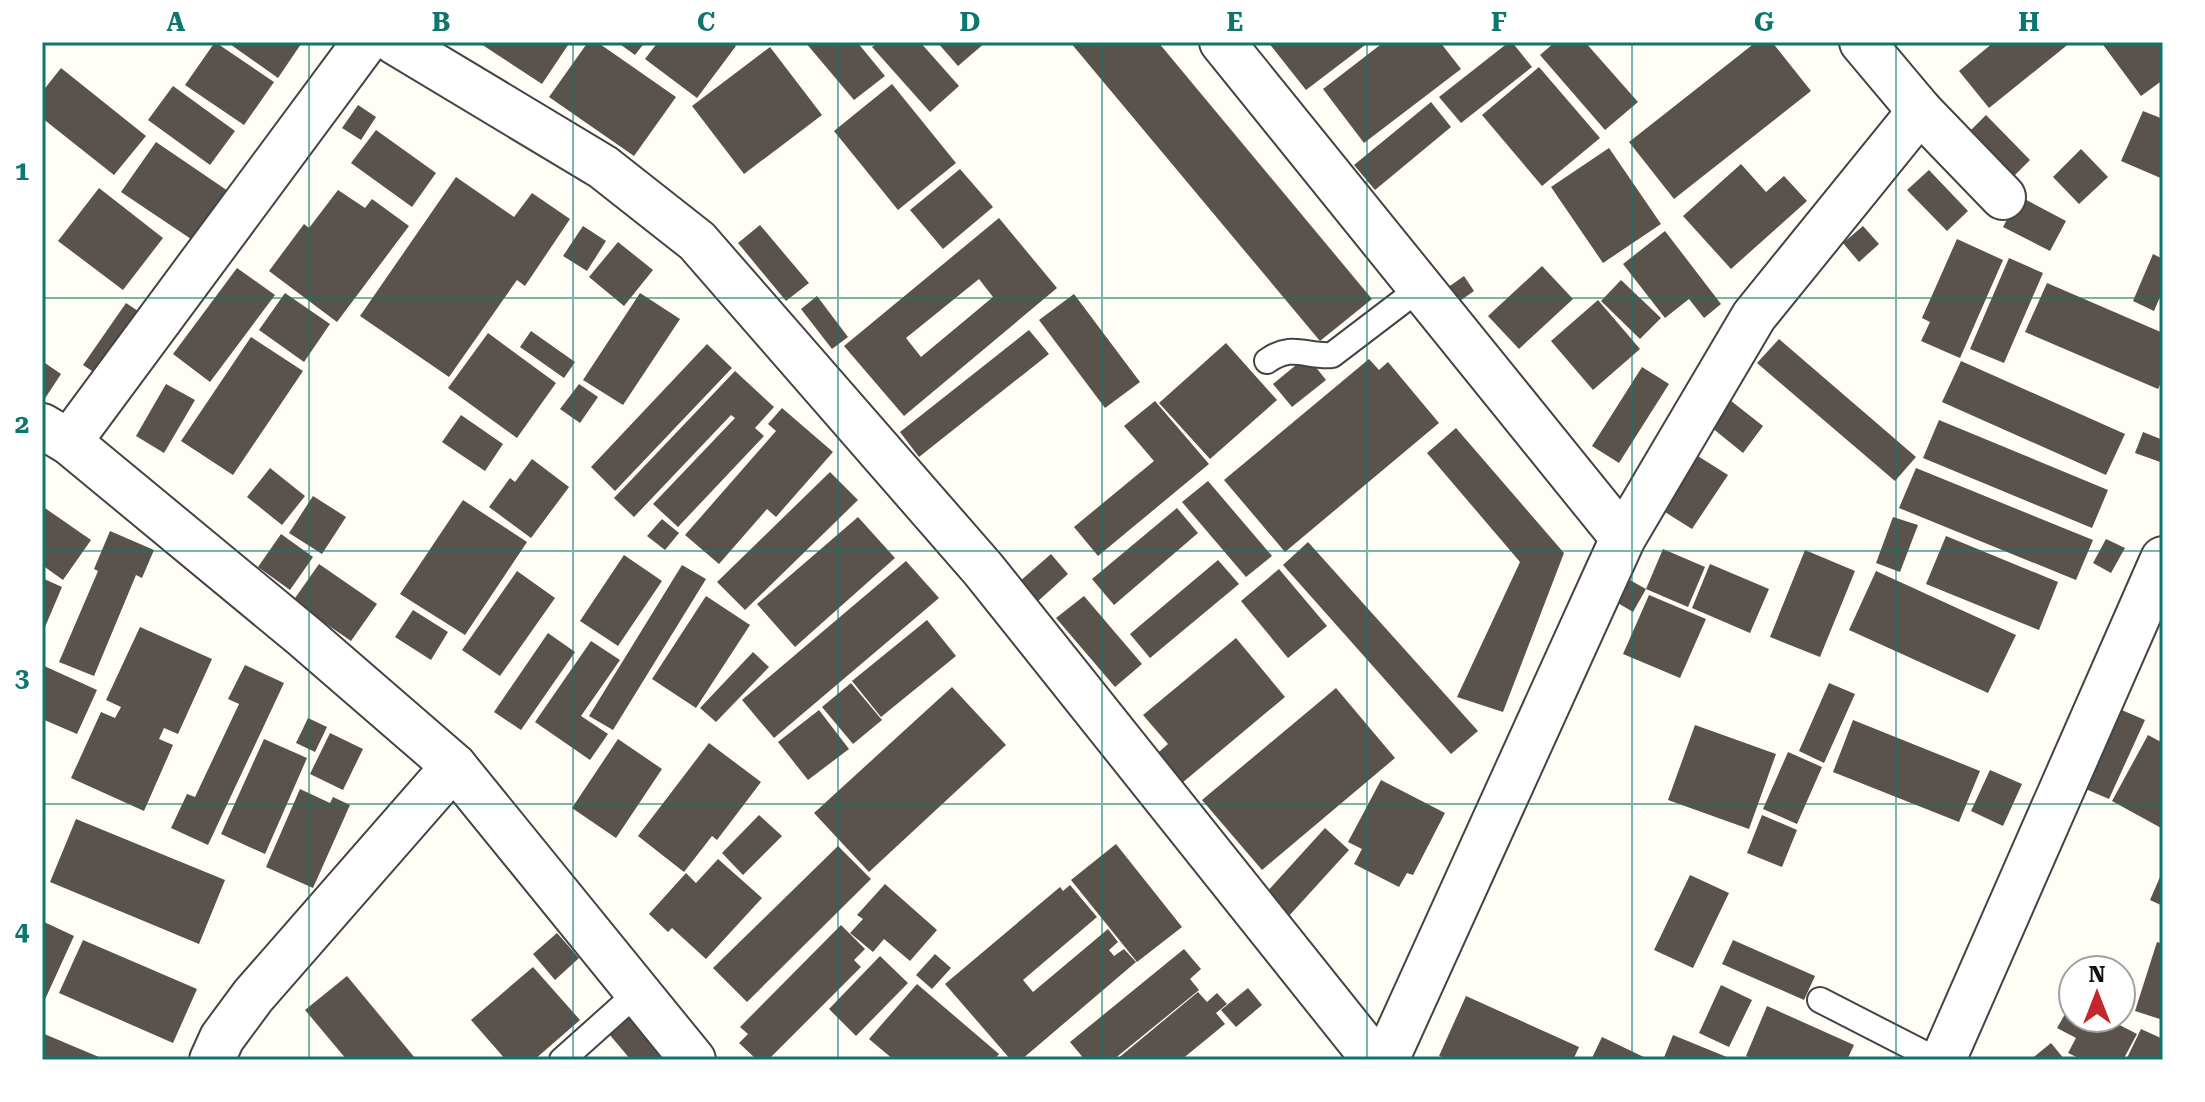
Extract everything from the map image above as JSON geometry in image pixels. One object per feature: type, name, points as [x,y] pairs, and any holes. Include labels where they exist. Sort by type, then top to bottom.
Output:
[{"type":"street","points":[[365,42],[55,434],[305,637],[454,766],[693,1060]]},
{"type":"street","points":[[395,42],[603,167],[697,241],[983,569],[1375,1060]]},
{"type":"street","points":[[1222,42],[1623,538]]},
{"type":"street","points":[[1862,42],[1920,111],[2003,197]]},
{"type":"street","points":[[1386,1060],[1623,538],[1754,316],[1920,111]]},
{"type":"street","points":[[1943,1060],[2163,559]]},
{"type":"street","points":[[212,1060],[222,1038],[253,996],[454,766]]},
{"type":"lane","points":[[1267,361],[1277,353],[1287,351],[1332,355],[1420,288]]},
{"type":"lane","points":[[562,1060],[638,992]]},
{"type":"lane","points":[[1820,1000],[1937,1060]]},
{"type":"building","points":[[215,42],[274,82],[244,125],[185,85]]},
{"type":"building","points":[[227,42],[299,42],[301,44],[278,78]]},
{"type":"building","points":[[478,42],[570,42],[542,84]]},
{"type":"building","points":[[588,42],[597,42],[676,97],[634,156],[549,97]]},
{"type":"building","points":[[617,42],[645,42],[635,55]]},
{"type":"building","points":[[658,42],[731,42],[736,46],[697,98],[645,59]]},
{"type":"building","points":[[805,42],[857,42],[885,76],[854,100]]},
{"type":"building","points":[[878,42],[920,42],[959,86],[930,112],[872,47]]},
{"type":"building","points":[[937,42],[986,42],[958,66]]},
{"type":"building","points":[[1070,42],[1158,42],[1372,299],[1320,341]]},
{"type":"building","points":[[1268,42],[1369,42],[1306,90]]},
{"type":"building","points":[[1384,42],[1440,42],[1461,69],[1364,143],[1323,89]]},
{"type":"building","points":[[1509,42],[1532,67],[1461,123],[1439,97]]},
{"type":"building","points":[[1555,42],[1585,42],[1638,102],[1605,130],[1540,55]]},
{"type":"building","points":[[1756,42],[1772,42],[1811,91],[1674,199],[1629,142]]},
{"type":"building","points":[[1994,42],[2071,42],[1989,108],[1959,71]]},
{"type":"building","points":[[2101,42],[2163,42],[2163,80],[2141,96]]},
{"type":"building","points":[[770,47],[822,115],[744,174],[692,106]]},
{"type":"building","points":[[1539,67],[1600,138],[1542,186],[1482,115]]},
{"type":"building","points":[[61,68],[146,136],[114,175],[42,118],[42,92]]},
{"type":"building","points":[[892,84],[956,163],[898,210],[834,131]]},
{"type":"building","points":[[173,86],[235,131],[210,165],[148,120]]},
{"type":"building","points":[[1431,102],[1451,127],[1375,190],[1354,165]]},
{"type":"building","points":[[358,105],[376,117],[361,140],[342,128]]},
{"type":"building","points":[[2143,111],[2163,119],[2163,179],[2121,161]]},
{"type":"building","points":[[1986,115],[2030,160],[2011,179],[1967,134]]},
{"type":"building","points":[[376,130],[436,173],[412,207],[351,163]]},
{"type":"building","points":[[156,142],[228,191],[194,241],[121,192]]},
{"type":"building","points":[[1609,148],[1661,224],[1603,263],[1551,187]]},
{"type":"building","points":[[2081,149],[2108,177],[2079,204],[2053,177]]},
{"type":"building","points":[[1741,164],[1766,192],[1784,176],[1807,201],[1731,269],[1683,216]]},
{"type":"building","points":[[960,169],[993,207],[943,249],[910,210]]},
{"type":"building","points":[[1929,170],[1968,211],[1947,231],[1907,190]]},
{"type":"building","points":[[456,177],[514,217],[532,193],[570,219],[525,286],[517,280],[449,377],[360,316]]},
{"type":"building","points":[[99,188],[163,238],[123,290],[58,241]]},
{"type":"building","points":[[338,190],[365,208],[372,199],[409,226],[337,322],[269,271],[304,224],[309,228]]},
{"type":"building","points":[[2019,196],[2066,221],[2050,251],[2003,227]]},
{"type":"building","points":[[999,218],[1057,288],[904,416],[844,346]],"holes":[[[979,279],[993,297],[921,357],[906,338]]]},
{"type":"building","points":[[760,225],[809,283],[786,301],[738,243]]},
{"type":"building","points":[[583,226],[606,241],[587,271],[563,256]]},
{"type":"building","points":[[1863,226],[1879,244],[1859,262],[1843,243]]},
{"type":"building","points":[[1665,231],[1721,304],[1704,318],[1689,299],[1665,318],[1623,264]]},
{"type":"building","points":[[1957,239],[2003,260],[1960,358],[1921,341],[1930,322],[1922,318]]},
{"type":"building","points":[[618,242],[653,270],[624,306],[589,277]]},
{"type":"building","points":[[2153,254],[2163,259],[2163,290],[2154,311],[2133,301]]},
{"type":"building","points":[[2009,258],[2043,273],[2004,363],[1970,349]]},
{"type":"building","points":[[1542,266],[1573,299],[1519,349],[1488,316]]},
{"type":"building","points":[[237,268],[275,295],[210,382],[173,354]]},
{"type":"building","points":[[1464,276],[1474,291],[1447,310],[1437,295]]},
{"type":"building","points":[[1621,280],[1661,318],[1640,339],[1601,301]]},
{"type":"building","points":[[2047,283],[2163,333],[2163,378],[2158,389],[2025,332]]},
{"type":"building","points":[[285,293],[330,324],[304,362],[259,330]]},
{"type":"building","points":[[640,293],[680,319],[623,405],[583,380]]},
{"type":"building","points":[[1074,294],[1140,382],[1105,408],[1039,320]]},
{"type":"building","points":[[817,296],[848,337],[832,349],[801,309]]},
{"type":"building","points":[[1598,300],[1640,349],[1593,390],[1551,341]]},
{"type":"building","points":[[126,303],[144,315],[101,377],[83,365]]},
{"type":"building","points":[[1029,330],[1049,354],[919,457],[900,432]]},
{"type":"building","points":[[531,331],[575,362],[564,378],[520,347]]},
{"type":"building","points":[[488,333],[556,383],[517,438],[448,388]]},
{"type":"building","points":[[251,337],[303,371],[233,475],[181,441]]},
{"type":"building","points":[[1779,339],[1916,457],[1895,481],[1757,363]]},
{"type":"building","points":[[1226,343],[1277,400],[1210,459],[1159,403]]},
{"type":"building","points":[[707,344],[732,368],[615,491],[591,467]]},
{"type":"building","points":[[1307,356],[1326,380],[1292,407],[1273,384]]},
{"type":"building","points":[[1369,359],[1379,370],[1388,362],[1439,423],[1285,552],[1224,480]]},
{"type":"building","points":[[42,361],[61,374],[42,403]]},
{"type":"building","points":[[1961,361],[2125,434],[2106,475],[1942,402]]},
{"type":"building","points":[[1642,367],[1669,384],[1619,463],[1592,446]]},
{"type":"building","points":[[735,371],[774,407],[755,428],[764,436],[678,527],[653,504],[735,418],[731,415],[634,517],[614,498]]},
{"type":"building","points":[[166,384],[195,400],[164,453],[136,436]]},
{"type":"building","points":[[579,384],[598,397],[580,423],[560,409]]},
{"type":"building","points":[[1726,397],[1763,426],[1743,453],[1706,423]]},
{"type":"building","points":[[1155,401],[1209,464],[1098,556],[1074,527],[1154,461],[1124,426]]},
{"type":"building","points":[[782,408],[833,452],[776,517],[767,509],[719,564],[685,535],[776,431],[768,424]]},
{"type":"building","points":[[461,415],[503,444],[485,471],[442,442]]},
{"type":"building","points":[[1939,420],[2108,490],[2092,528],[1923,458]]},
{"type":"building","points":[[1456,428],[1564,553],[1503,712],[1457,697],[1520,562],[1427,453]]},
{"type":"building","points":[[2143,432],[2163,440],[2163,463],[2135,453]]},
{"type":"building","points":[[1693,453],[1728,475],[1692,529],[1657,507]]},
{"type":"building","points":[[532,459],[569,487],[531,538],[489,507],[510,478],[515,482]]},
{"type":"building","points":[[270,468],[305,496],[282,525],[247,497]]},
{"type":"building","points":[[1916,468],[2093,540],[2076,580],[1899,508]]},
{"type":"building","points":[[830,472],[858,500],[745,610],[717,582]]},
{"type":"building","points":[[1208,481],[1272,556],[1246,577],[1182,502]]},
{"type":"building","points":[[313,496],[346,517],[322,554],[289,533]]},
{"type":"building","points":[[463,500],[527,542],[465,635],[400,594]]},
{"type":"building","points":[[42,506],[91,540],[63,580],[42,565]]},
{"type":"building","points":[[1177,508],[1198,533],[1114,605],[1092,579]]},
{"type":"building","points":[[858,517],[895,558],[795,647],[757,604]]},
{"type":"building","points":[[1893,517],[1918,525],[1900,572],[1876,563]]},
{"type":"building","points":[[662,519],[679,533],[665,550],[647,536]]},
{"type":"building","points":[[110,531],[154,550],[142,578],[136,575],[94,676],[59,662],[98,571],[94,569]]},
{"type":"building","points":[[281,534],[313,557],[290,590],[258,567]]},
{"type":"building","points":[[1946,536],[2058,582],[2039,630],[1926,584]]},
{"type":"building","points":[[2106,539],[2125,548],[2111,573],[2093,563]]},
{"type":"building","points":[[1308,542],[1478,731],[1451,754],[1283,565]]},
{"type":"building","points":[[1663,549],[1705,567],[1688,607],[1646,589]]},
{"type":"building","points":[[1805,550],[1855,571],[1820,657],[1770,637]]},
{"type":"building","points":[[1051,554],[1068,574],[1037,602],[1019,582]]},
{"type":"building","points":[[624,555],[662,581],[618,646],[580,621]]},
{"type":"building","points":[[1218,560],[1239,584],[1150,658],[1130,634]]},
{"type":"building","points":[[906,561],[939,598],[774,738],[742,700]]},
{"type":"building","points":[[319,564],[377,604],[351,641],[293,601]]},
{"type":"building","points":[[1710,564],[1769,589],[1750,633],[1692,608]]},
{"type":"building","points":[[682,565],[706,579],[613,730],[589,716]]},
{"type":"building","points":[[1279,569],[1327,626],[1288,658],[1241,601]]},
{"type":"building","points":[[517,571],[555,598],[500,676],[462,650]]},
{"type":"building","points":[[1876,571],[2016,635],[1988,693],[1849,630]]},
{"type":"building","points":[[1619,574],[1646,589],[1633,612],[1606,596]]},
{"type":"building","points":[[42,578],[62,587],[42,634]]},
{"type":"building","points":[[1649,595],[1706,619],[1680,678],[1623,654]]},
{"type":"building","points":[[706,596],[750,625],[696,708],[652,679]]},
{"type":"building","points":[[1084,596],[1142,664],[1115,687],[1056,618]]},
{"type":"building","points":[[413,610],[448,632],[431,660],[395,637]]},
{"type":"building","points":[[927,620],[956,656],[881,717],[852,681]]},
{"type":"building","points":[[140,627],[212,659],[178,734],[164,728],[159,739],[173,745],[144,811],[71,778],[101,712],[115,718],[121,707],[106,700]]},
{"type":"building","points":[[548,633],[575,652],[521,730],[494,712]]},
{"type":"building","points":[[1236,638],[1285,697],[1176,788],[1151,759],[1168,744],[1143,715]]},
{"type":"building","points":[[591,641],[620,660],[581,716],[608,734],[590,760],[535,722]]},
{"type":"building","points":[[753,652],[769,667],[716,722],[700,708]]},
{"type":"building","points":[[42,665],[97,690],[77,734],[42,719]]},
{"type":"building","points":[[245,665],[284,683],[208,845],[171,828],[187,794],[195,797],[239,704],[228,699]]},
{"type":"building","points":[[851,683],[882,720],[853,744],[822,707]]},
{"type":"building","points":[[1829,683],[1855,694],[1824,763],[1799,751]]},
{"type":"building","points":[[952,687],[1006,745],[869,872],[814,813]]},
{"type":"building","points":[[1336,688],[1395,758],[1262,870],[1202,800]]},
{"type":"building","points":[[2117,708],[2145,720],[2109,799],[2081,787]]},
{"type":"building","points":[[819,710],[849,749],[808,780],[778,742]]},
{"type":"building","points":[[308,718],[327,727],[315,752],[296,743]]},
{"type":"building","points":[[1853,720],[1980,771],[1959,822],[1833,772]]},
{"type":"building","points":[[1695,725],[1776,754],[1749,829],[1668,800]]},
{"type":"building","points":[[330,733],[363,749],[343,790],[310,774]]},
{"type":"building","points":[[2148,735],[2163,743],[2163,829],[2112,801]]},
{"type":"building","points":[[264,739],[307,758],[265,854],[221,834]]},
{"type":"building","points":[[618,739],[662,769],[616,838],[572,808]]},
{"type":"building","points":[[709,743],[761,782],[717,840],[712,836],[684,872],[638,836]]},
{"type":"building","points":[[1788,752],[1822,767],[1797,824],[1763,809]]},
{"type":"building","points":[[1990,770],[2022,784],[2003,826],[1971,811]]},
{"type":"building","points":[[1381,780],[1445,813],[1413,875],[1407,873],[1399,887],[1354,864],[1362,849],[1348,842]]},
{"type":"building","points":[[300,789],[330,803],[333,797],[350,805],[313,888],[266,867]]},
{"type":"building","points":[[759,815],[782,836],[743,875],[722,853]]},
{"type":"building","points":[[1762,815],[1797,830],[1782,867],[1747,853]]},
{"type":"building","points":[[76,819],[225,880],[199,944],[50,882]]},
{"type":"building","points":[[1325,828],[1349,850],[1288,917],[1264,895]]},
{"type":"building","points":[[1116,844],[1182,927],[1137,962],[1071,880]]},
{"type":"building","points":[[838,846],[871,879],[747,1002],[713,968]]},
{"type":"building","points":[[718,859],[762,898],[706,959],[672,928],[668,932],[649,914],[686,873],[696,883]]},
{"type":"building","points":[[2163,870],[2163,906],[2150,900]]},
{"type":"building","points":[[1690,875],[1729,893],[1693,968],[1654,950]]},
{"type":"building","points":[[885,884],[937,930],[910,961],[884,939],[873,952],[850,933],[863,919],[857,915]]},
{"type":"building","points":[[1070,885],[1097,917],[1023,980],[1033,992],[1108,929],[1118,942],[1109,950],[1114,956],[1124,949],[1136,962],[1021,1060],[1011,1060],[945,984],[1060,887],[1063,891]]},
{"type":"building","points":[[42,921],[74,936],[42,1006]]},
{"type":"building","points":[[841,925],[865,949],[854,960],[861,967],[768,1060],[757,1060],[739,1043],[748,1034],[740,1027]]},
{"type":"building","points":[[557,933],[579,958],[555,980],[533,954]]},
{"type":"building","points":[[83,940],[197,989],[173,1043],[59,993]]},
{"type":"building","points":[[1733,940],[1815,976],[1804,1000],[1722,964]]},
{"type":"building","points":[[2157,942],[2163,944],[2163,1020],[2137,1012]]},
{"type":"building","points":[[1184,949],[1201,969],[1190,979],[1199,990],[1113,1060],[1085,1060],[1070,1042]]},
{"type":"building","points":[[935,954],[951,968],[932,989],[916,975]]},
{"type":"building","points":[[880,956],[908,983],[856,1036],[829,1009]]},
{"type":"building","points":[[533,967],[580,1020],[534,1060],[506,1060],[471,1020]]},
{"type":"building","points":[[347,976],[415,1058],[413,1060],[347,1060],[305,1010]]},
{"type":"building","points":[[917,984],[999,1054],[994,1060],[894,1060],[869,1039]]},
{"type":"building","points":[[1721,985],[1752,1000],[1729,1047],[1699,1033]]},
{"type":"building","points":[[1248,988],[1262,1005],[1236,1027],[1221,1010]]},
{"type":"building","points":[[1198,992],[1207,1002],[1217,993],[1227,1004],[1216,1013],[1225,1024],[1181,1060],[1116,1060]]},
{"type":"building","points":[[1466,996],[1579,1047],[1573,1060],[1449,1060],[1439,1056]]},
{"type":"building","points":[[1767,1006],[1854,1045],[1847,1060],[1756,1060],[1746,1056]]},
{"type":"building","points":[[630,1016],[666,1060],[631,1060],[609,1034]]},
{"type":"building","points":[[2141,1029],[2163,1039],[2163,1060],[2126,1060]]},
{"type":"building","points":[[42,1033],[106,1060],[42,1060]]},
{"type":"building","points":[[2068,1034],[2137,1034],[2123,1060],[2083,1060],[2068,1053],[2076,1038]]},
{"type":"building","points":[[1673,1035],[1734,1060],[1663,1060]]},
{"type":"building","points":[[1602,1037],[1650,1060],[1591,1060]]},
{"type":"building","points":[[2051,1043],[2065,1060],[2030,1060]]}]
